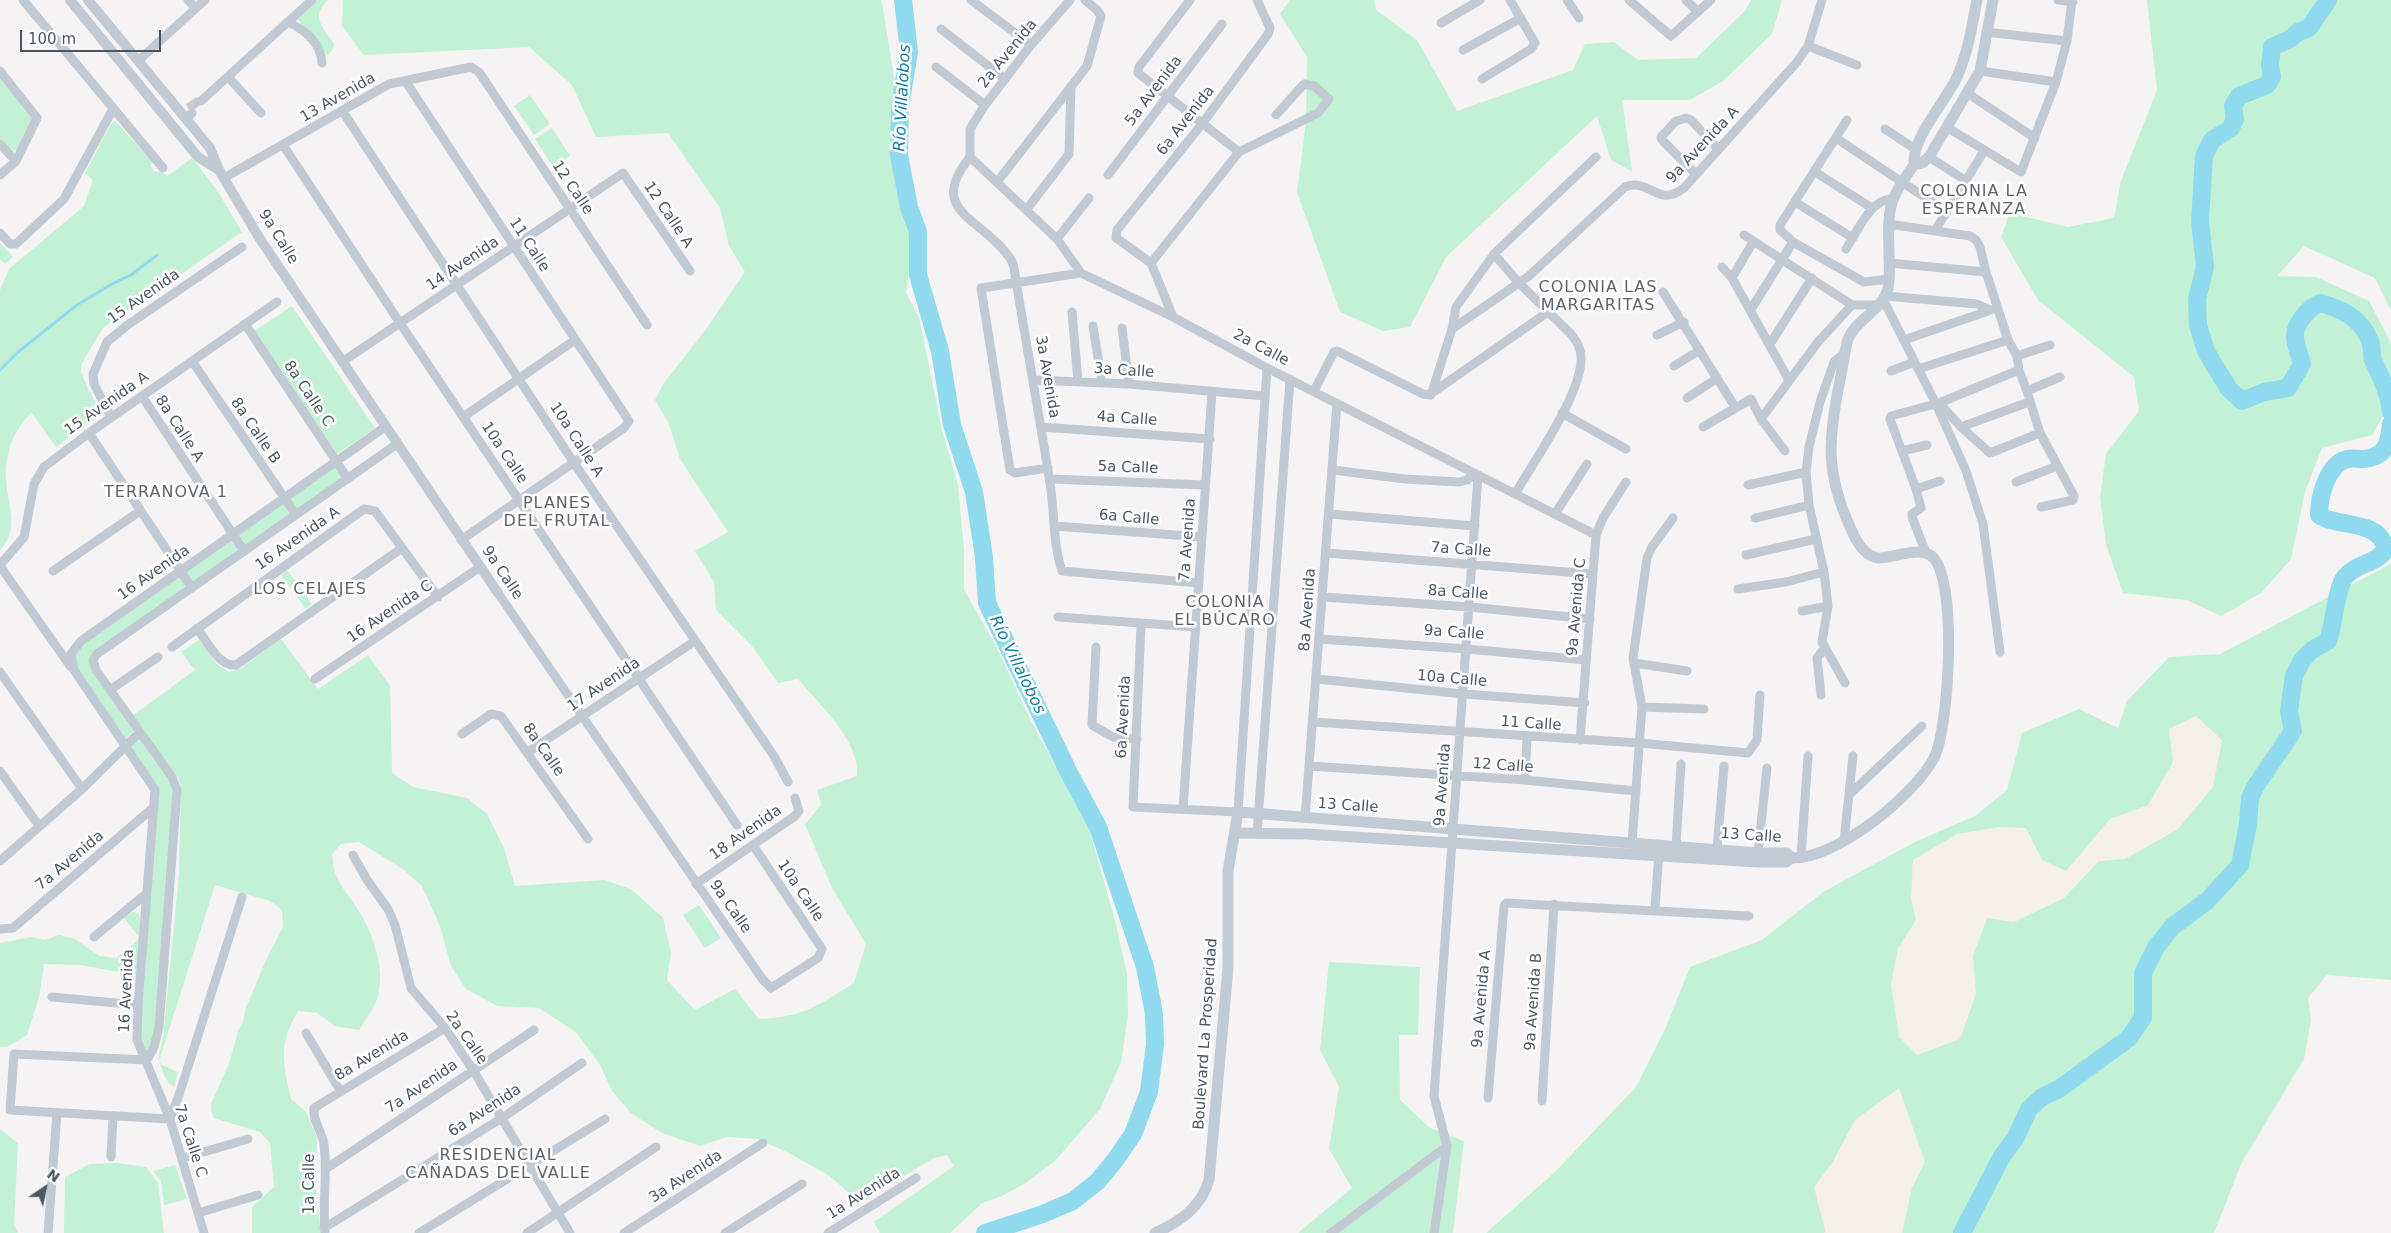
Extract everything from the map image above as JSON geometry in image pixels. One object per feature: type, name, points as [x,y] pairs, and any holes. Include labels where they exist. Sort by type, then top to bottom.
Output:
[{"type":"main road","points":[[1796,858],[1820,853],[1844,841],[1874,822],[1911,788],[1929,767],[1938,748],[1948,692],[1948,622],[1940,568],[1933,558],[1926,553],[1885,558],[1872,557],[1858,543],[1840,504],[1833,478],[1830,445],[1844,356],[1851,332],[1882,300],[1889,278],[1888,224],[1892,199],[1914,165],[1915,149],[1956,80],[1964,58],[1977,0]]},
{"type":"main road","points":[[1914,165],[1922,163],[1929,157],[1948,128],[1980,71],[1993,0]]},
{"type":"main road","name":"13 Calle","points":[[1238,812],[1632,843],[1659,850],[1676,846],[1758,853],[1786,853],[1796,858]]},
{"type":"main road","name":"Boulevard La Prosperidad","points":[[1155,1233],[1179,1221],[1195,1207],[1204,1193],[1209,1180],[1228,968],[1228,871],[1236,833],[1238,812]]},
{"type":"main road","name":"13 Calle","points":[[1236,833],[1306,834],[1453,844],[1659,850],[1758,862],[1786,862],[1796,858]]},
{"type":"street","points":[[22,0],[163,168]]},
{"type":"street","points":[[70,0],[198,157],[222,174]]},
{"type":"street","name":"9a Calle","points":[[88,0],[138,61],[187,113],[210,148],[222,174],[260,239],[385,427],[696,884],[769,987]]},
{"type":"street","points":[[188,0],[195,8]]},
{"type":"street","points":[[138,61],[205,0]]},
{"type":"street","points":[[199,103],[312,0]]},
{"type":"street","points":[[971,0],[1031,45]]},
{"type":"street","name":"2a Avenida","points":[[970,157],[970,129],[985,105],[1031,45],[1070,0]]},
{"type":"street","points":[[998,181],[1090,59],[1101,21],[1100,13],[1085,0]]},
{"type":"street","points":[[1190,0],[1139,66],[1140,75],[1239,152]]},
{"type":"street","name":"6a Avenida","points":[[1151,263],[1119,240],[1117,230],[1202,124],[1268,34],[1269,24],[1257,0]]},
{"type":"street","points":[[1441,23],[1480,0]]},
{"type":"street","points":[[1482,80],[1534,46],[1535,41],[1510,0]]},
{"type":"street","points":[[1567,0],[1579,18]]},
{"type":"street","points":[[1629,0],[1671,36],[1711,0]]},
{"type":"street","points":[[1686,0],[1698,12]]},
{"type":"street","name":"9a Avenida A","points":[[1518,282],[1539,267],[1625,187],[1637,185],[1667,196],[1674,196],[1797,62],[1808,46],[1822,0]]},
{"type":"street","points":[[1948,128],[2021,172],[2056,82],[2068,41],[2072,1],[2058,0]]},
{"type":"street","points":[[1463,50],[1521,18]]},
{"type":"street","points":[[288,22],[314,42],[322,55],[322,63]]},
{"type":"street","name":"5a Avenida","points":[[1108,175],[1222,24]]},
{"type":"street","points":[[941,29],[1005,79]]},
{"type":"street","points":[[1986,32],[2068,41]]},
{"type":"street","points":[[1808,46],[1857,65]]},
{"type":"street","name":"13 Avenida","points":[[222,174],[283,145],[389,84],[406,82],[468,66],[474,68]]},
{"type":"street","points":[[936,67],[985,105]]},
{"type":"street","name":"12 Calle","points":[[474,68],[479,72],[647,325]]},
{"type":"street","points":[[0,71],[36,115],[36,121],[16,161],[0,175]]},
{"type":"street","points":[[1980,71],[2056,82]]},
{"type":"street","points":[[228,77],[261,113]]},
{"type":"street","name":"11 Calle","points":[[406,82],[575,340],[628,417],[629,422],[624,428],[574,463]]},
{"type":"street","points":[[1173,317],[1151,263],[1239,152],[1318,113],[1329,99],[1310,84],[1304,84],[1276,115]]},
{"type":"street","points":[[1027,209],[1069,154],[1071,86]]},
{"type":"street","points":[[1967,93],[2035,138]]},
{"type":"street","points":[[0,233],[10,244],[16,244],[64,199],[113,108]]},
{"type":"street","name":"10a Calle A","points":[[342,112],[574,463],[774,756],[788,782]]},
{"type":"street","points":[[1696,174],[1663,141],[1662,136],[1676,121],[1686,118],[1691,120],[1718,149]]},
{"type":"street","points":[[1847,120],[1780,225],[1780,230],[1793,242],[1866,283],[1889,278]]},
{"type":"street","points":[[1885,129],[1915,149]]},
{"type":"street","points":[[1836,138],[1947,212]]},
{"type":"street","points":[[0,144],[16,161]]},
{"type":"street","name":"10a Calle","points":[[283,145],[400,323],[737,825]]},
{"type":"street","points":[[1936,229],[1984,151]]},
{"type":"street","name":"2a Calle","points":[[970,157],[998,181],[1057,239],[1081,273],[1173,317],[1267,368],[1596,535]]},
{"type":"street","name":"3a Avenida","points":[[970,157],[956,174],[954,182],[955,201],[958,209],[988,234],[1013,262],[1042,427],[1061,569],[1064,571],[1199,583]]},
{"type":"street","points":[[1431,393],[1452,329],[1456,308],[1494,254],[1596,157]]},
{"type":"street","points":[[1929,157],[1965,180]]},
{"type":"street","points":[[1814,172],[1872,208]]},
{"type":"street","name":"14 Avenida","points":[[342,362],[624,174]]},
{"type":"street","name":"12 Calle A","points":[[624,174],[690,271]]},
{"type":"street","points":[[1057,239],[1089,198]]},
{"type":"street","points":[[1846,250],[1872,208],[1885,199],[1892,199]]},
{"type":"street","points":[[1796,202],[1853,238]]},
{"type":"street","points":[[1888,224],[1936,229],[1970,236],[1976,240],[1980,247],[1994,309],[2017,356],[2019,370],[2028,391],[2029,402],[2040,433],[2074,498],[2041,507]]},
{"type":"street","points":[[1744,235],[1852,305]]},
{"type":"street","points":[[1732,278],[1753,242]]},
{"type":"street","points":[[1750,311],[1793,242]]},
{"type":"street","name":"15 Avenida","points":[[111,417],[94,384],[93,374],[107,342],[126,326],[242,247]]},
{"type":"street","points":[[1494,254],[1518,282],[1578,343],[1581,355],[1580,371],[1562,413],[1515,494]]},
{"type":"street","points":[[1889,263],[1986,272]]},
{"type":"street","points":[[1722,267],[1732,278],[1789,380]]},
{"type":"street","points":[[1048,468],[1015,473],[1010,470],[981,288],[1081,273]]},
{"type":"street","points":[[1770,344],[1812,278]]},
{"type":"street","points":[[1452,329],[1518,282]]},
{"type":"street","points":[[1664,292],[1735,407]]},
{"type":"street","points":[[1762,419],[1789,380],[1835,321],[1852,305],[1882,300],[1977,304],[1994,309]]},
{"type":"street","points":[[1882,300],[1937,403],[1966,471],[1983,524],[2000,652]]},
{"type":"street","name":"15 Avenida A","points":[[0,565],[24,537],[38,475],[53,459],[88,432],[277,302]]},
{"type":"street","points":[[1904,340],[1994,309]]},
{"type":"street","points":[[1072,312],[1078,382]]},
{"type":"street","points":[[1314,391],[1334,352],[1337,351],[1428,396],[1548,312]]},
{"type":"street","points":[[1657,335],[1684,322]]},
{"type":"street","name":"8a Calle C","points":[[245,324],[348,479]]},
{"type":"street","points":[[1093,326],[1102,383]]},
{"type":"street","points":[[1122,328],[1130,384]]},
{"type":"street","points":[[463,417],[575,340]]},
{"type":"street","points":[[1891,372],[2008,340]]},
{"type":"street","points":[[2017,356],[2050,345]]},
{"type":"street","points":[[1674,366],[1700,350]]},
{"type":"street","points":[[1844,356],[1841,356],[1834,362],[1820,402],[1809,447],[1806,472],[1809,504],[1824,572],[1828,606],[1822,633],[1824,649],[1830,654],[1845,683]]},
{"type":"street","name":"8a Calle B","points":[[192,361],[296,515]]},
{"type":"street","points":[[1184,809],[1238,812],[1267,368]]},
{"type":"street","points":[[1926,553],[1912,517],[1912,514],[1921,508],[1916,489],[1890,419],[1891,416],[1937,403],[2019,370]]},
{"type":"street","points":[[2028,391],[2060,377]]},
{"type":"street","points":[[1687,398],[1716,378]]},
{"type":"street","points":[[1257,834],[1290,379]]},
{"type":"street","name":"3a Calle","points":[[1034,380],[1130,384],[1265,396]]},
{"type":"street","name":"7a Avenida","points":[[1184,809],[1212,392]]},
{"type":"street","name":"8a Calle A","points":[[142,396],[244,552]]},
{"type":"street","points":[[1703,426],[1751,399],[1762,419],[1785,451]]},
{"type":"street","points":[[1961,427],[2029,402]]},
{"type":"street","points":[[1937,403],[1990,453],[2040,433]]},
{"type":"street","name":"8a Avenida","points":[[1305,818],[1327,553],[1337,404]]},
{"type":"street","points":[[1562,413],[1626,449]]},
{"type":"street","name":"16 Avenida","points":[[147,1060],[137,1040],[138,1005],[156,795],[154,786],[95,705],[74,670],[71,654],[78,643],[385,427]]},
{"type":"street","name":"4a Calle","points":[[1042,427],[1210,439]]},
{"type":"street","points":[[88,432],[192,588]]},
{"type":"street","points":[[242,897],[170,1119],[10,1110],[14,1054],[147,1060],[154,1046],[159,1027],[177,794],[172,777],[93,664],[95,656],[397,444]]},
{"type":"street","points":[[1902,451],[1927,446]]},
{"type":"street","points":[[461,540],[574,463]]},
{"type":"street","points":[[1555,514],[1587,464]]},
{"type":"street","points":[[2016,482],[2057,466]]},
{"type":"street","points":[[1333,470],[1406,479],[1459,482],[1476,475]]},
{"type":"street","points":[[1748,485],[1806,472]]},
{"type":"street","name":"9a Avenida","points":[[1447,1146],[1434,1096],[1473,564],[1476,475]]},
{"type":"street","name":"5a Calle","points":[[1050,479],[1205,485]]},
{"type":"street","points":[[1916,489],[1940,481]]},
{"type":"street","name":"9a Avenida C","points":[[1580,740],[1596,535],[1603,518],[1626,482]]},
{"type":"street","points":[[1755,518],[1809,504]]},
{"type":"street","name":"16 Avenida A","points":[[172,647],[364,509],[369,508],[376,511],[402,548]]},
{"type":"street","points":[[52,571],[140,511]]},
{"type":"street","points":[[1329,514],[1475,526]]},
{"type":"street","points":[[1632,843],[1642,707],[1634,663],[1647,558],[1652,547],[1673,518]]},
{"type":"street","name":"6a Calle","points":[[1054,526],[1202,537]]},
{"type":"street","points":[[1746,555],[1816,539]]},
{"type":"street","points":[[197,628],[221,660],[230,666],[242,662],[402,548],[438,597]]},
{"type":"street","name":"7a Calle","points":[[1327,553],[1594,574]]},
{"type":"street","points":[[0,565],[74,670]]},
{"type":"street","name":"16 Avenida C","points":[[315,679],[480,567]]},
{"type":"street","points":[[1738,589],[1786,582],[1824,572]]},
{"type":"street","name":"8a Calle","points":[[1323,598],[1470,608],[1590,619]]},
{"type":"street","points":[[1802,611],[1828,606]]},
{"type":"street","points":[[1058,617],[1141,625],[1196,627]]},
{"type":"street","name":"6a Avenida","points":[[1141,625],[1133,807],[1184,809]]},
{"type":"street","name":"9a Calle","points":[[1320,639],[1467,649],[1586,660]]},
{"type":"street","name":"17 Avenida","points":[[528,752],[695,641]]},
{"type":"street","points":[[1096,647],[1092,725],[1112,737],[1137,739]]},
{"type":"street","points":[[1821,695],[1817,658],[1824,649]]},
{"type":"street","points":[[110,690],[158,657]]},
{"type":"street","points":[[1634,663],[1687,671]]},
{"type":"street","points":[[0,672],[82,789]]},
{"type":"street","name":"10a Calle","points":[[1317,679],[1464,694],[1584,703]]},
{"type":"street","name":"11 Calle","points":[[1313,722],[1748,753],[1757,740],[1760,695]]},
{"type":"street","points":[[1642,707],[1704,709]]},
{"type":"street","name":"8a Calle","points":[[462,734],[491,714],[497,714],[504,719],[588,839]]},
{"type":"street","points":[[1849,795],[1922,726]]},
{"type":"street","points":[[0,861],[82,789],[140,732]]},
{"type":"street","points":[[1525,780],[1527,738]]},
{"type":"street","points":[[1796,858],[1808,756]]},
{"type":"street","points":[[1844,841],[1853,756]]},
{"type":"street","points":[[1676,846],[1682,764]]},
{"type":"street","name":"12 Calle","points":[[1309,766],[1525,780],[1636,791]]},
{"type":"street","points":[[1717,849],[1724,766]]},
{"type":"street","points":[[1758,853],[1767,768]]},
{"type":"street","points":[[0,771],[39,826]]},
{"type":"street","name":"18 Avenida","points":[[696,884],[798,814],[795,798]]},
{"type":"street","name":"7a Avenida","points":[[0,929],[13,928],[154,807]]},
{"type":"street","name":"10a Calle","points":[[753,844],[820,946],[822,953],[818,958],[769,987]]},
{"type":"street","points":[[1655,910],[1659,850]]},
{"type":"street","name":"2a Calle","points":[[353,855],[367,880],[388,909],[395,925],[411,988],[445,1028],[473,1070],[570,1233]]},
{"type":"street","points":[[94,937],[148,893]]},
{"type":"street","name":"9a Avenida A","points":[[1488,1098],[1504,906],[1506,903],[1554,904]]},
{"type":"street","points":[[1554,904],[1749,916]]},
{"type":"street","name":"9a Avenida B","points":[[1542,1101],[1554,904]]},
{"type":"street","points":[[52,997],[138,1005]]},
{"type":"street","name":"8a Avenida","points":[[314,1108],[445,1028]]},
{"type":"street","name":"7a Avenida","points":[[327,1168],[534,1030]]},
{"type":"street","points":[[306,1033],[341,1092]]},
{"type":"street","name":"7a Calle C","points":[[147,1060],[183,1158],[204,1233]]},
{"type":"street","name":"6a Avenida","points":[[324,1230],[502,1118],[582,1063]]},
{"type":"street","name":"1a Calle","points":[[314,1108],[314,1116],[324,1142],[327,1168],[323,1198],[324,1230]]},
{"type":"street","points":[[48,1233],[57,1113]]},
{"type":"street","points":[[111,1157],[113,1116]]},
{"type":"street","points":[[419,1233],[605,1119]]},
{"type":"street","points":[[183,1158],[248,1139]]},
{"type":"street","name":"3a Avenida","points":[[624,1233],[764,1143]]},
{"type":"street","points":[[1331,1233],[1447,1146]]},
{"type":"street","points":[[1434,1233],[1447,1146]]},
{"type":"street","points":[[527,1233],[656,1147]]},
{"type":"street","name":"1a Avenida","points":[[828,1233],[916,1178]]},
{"type":"street","points":[[725,1233],[802,1184]]},
{"type":"street","points":[[198,1213],[258,1194]]},
{"type":"green space","points":[[317,0],[328,0],[323,6],[319,17],[320,22],[334,44],[333,49],[327,56],[322,47],[297,19]]},
{"type":"green space","points":[[343,0],[881,0],[882,2],[896,89],[889,147],[913,241],[906,293],[919,317],[942,430],[958,485],[964,550],[964,590],[996,646],[1031,721],[1089,829],[1115,920],[1127,974],[1128,1016],[1121,1062],[1100,1109],[1055,1161],[1024,1184],[1002,1196],[982,1203],[950,1233],[880,1233],[874,1222],[954,1166],[947,1155],[934,1158],[861,1203],[828,1175],[789,1153],[758,1139],[727,1137],[700,1146],[662,1133],[631,1113],[612,1091],[600,1065],[576,1032],[539,1008],[497,1006],[466,989],[451,966],[440,926],[422,886],[403,869],[359,842],[341,844],[332,854],[333,864],[341,885],[359,911],[369,931],[377,952],[380,985],[377,1000],[359,1030],[335,1026],[317,1013],[298,1011],[287,1033],[284,1054],[284,1064],[291,1099],[306,1112],[317,1137],[316,1200],[321,1233],[252,1233],[252,1207],[274,1187],[270,1143],[260,1132],[214,1118],[211,1111],[211,1104],[230,1061],[246,1008],[266,960],[283,927],[282,910],[270,901],[215,885],[159,1061],[162,1065],[178,1072],[174,1087],[167,1082],[158,1059],[163,1039],[179,874],[181,787],[178,778],[132,716],[195,670],[181,652],[199,640],[217,664],[229,672],[241,668],[281,639],[318,689],[368,655],[390,686],[392,773],[413,787],[467,798],[487,814],[504,848],[515,886],[604,880],[631,889],[663,918],[671,952],[667,980],[695,1010],[735,989],[759,1019],[788,1016],[810,1009],[854,983],[866,944],[832,888],[805,824],[821,805],[817,790],[857,776],[852,750],[827,711],[798,679],[778,683],[752,646],[716,610],[714,582],[695,551],[728,532],[680,459],[669,424],[655,400],[663,384],[704,332],[745,272],[729,246],[720,208],[668,133],[596,137],[572,85],[529,47],[364,55],[342,26]]},
{"type":"green space","points":[[1290,0],[1374,0],[1376,10],[1417,40],[1457,111],[1573,70],[1585,44],[1614,42],[1638,60],[1696,58],[1745,11],[1751,0],[1782,0],[1772,34],[1723,81],[1690,100],[1622,100],[1632,171],[1611,160],[1597,116],[1446,257],[1410,327],[1383,331],[1340,312],[1297,192],[1306,123],[1307,57],[1280,14]]},
{"type":"green space","points":[[2147,0],[2391,0],[2391,311],[2375,278],[2304,246],[2277,276],[2316,277],[2369,301],[2391,343],[2391,402],[2372,435],[2322,448],[2305,492],[2291,559],[2261,593],[2221,616],[2187,600],[2123,593],[2106,544],[2100,497],[2106,454],[2139,411],[2134,377],[2038,300],[2001,237],[2010,213],[2068,227],[2114,218],[2121,181],[2157,90]]},
{"type":"green space","points":[[0,77],[32,119],[17,149],[13,151],[0,139]]},
{"type":"green space","points":[[530,95],[550,124],[534,135],[514,106]]},
{"type":"green space","points":[[115,121],[152,161],[151,166],[154,171],[164,173],[167,176],[192,158],[217,190],[242,232],[103,328],[82,363],[81,371],[88,389],[102,414],[56,447],[31,412],[25,419],[14,437],[7,459],[6,478],[11,522],[7,541],[0,550],[0,290],[9,269],[84,206],[93,180],[85,173],[112,122]]},
{"type":"green space","points":[[552,128],[570,156],[553,167],[535,139]]},
{"type":"green space","points":[[0,243],[13,257],[5,264],[0,259]]},
{"type":"green space","points":[[292,306],[375,428],[337,454],[253,332]]},
{"type":"green space","points":[[335,464],[346,480],[297,513],[287,498]]},
{"type":"green space","points":[[283,502],[293,516],[246,549],[235,533]]},
{"type":"green space","points":[[231,536],[241,552],[194,586],[183,570]]},
{"type":"green space","points":[[2391,564],[2391,980],[2327,975],[2308,998],[2311,1020],[2304,1059],[2241,1164],[2214,1233],[1486,1233],[1555,1172],[1636,1087],[1666,1027],[1690,967],[1762,940],[1823,892],[1915,842],[1975,816],[2007,790],[2022,733],[2079,709],[2118,728],[2127,701],[2169,657],[2220,654]]},
{"type":"green space","points":[[287,570],[312,604],[306,609],[281,575]]},
{"type":"green space","points":[[180,573],[190,587],[91,660],[136,728],[123,741],[74,666],[76,649]]},
{"type":"green space","points":[[140,732],[174,781],[159,1027],[147,1060],[139,1047],[156,795],[126,745]]},
{"type":"green space","points":[[699,905],[721,938],[705,948],[683,915]]},
{"type":"green space","points":[[133,912],[138,913],[141,927],[136,975],[80,965],[44,964],[39,998],[27,1035],[7,1047],[0,1047],[0,943],[32,937],[44,940],[59,935],[75,939],[99,956],[116,958],[135,943],[139,937],[124,918]]},
{"type":"green space","points":[[1329,962],[1420,967],[1418,1035],[1399,1035],[1400,1100],[1430,1128],[1464,1141],[1453,1233],[1298,1233],[1352,1188],[1329,1149],[1339,1087],[1320,1050]]},
{"type":"green space","points":[[0,1129],[18,1143],[14,1225],[18,1233],[0,1233]]},
{"type":"green space","points":[[117,1163],[146,1167],[158,1183],[164,1233],[64,1233],[65,1177],[90,1164]]},
{"type":"green space","points":[[175,1165],[187,1199],[164,1205],[161,1181],[153,1171]]},
{"type":"sand","points":[[2196,716],[2222,740],[2213,787],[2178,829],[2125,859],[2099,861],[2064,898],[2014,922],[1987,918],[1973,956],[1976,994],[1960,1039],[1917,1055],[1899,1037],[1891,984],[1898,948],[1916,920],[1911,897],[1913,860],[1957,834],[1999,827],[2026,828],[2042,860],[2066,871],[2110,819],[2148,805],[2173,762],[2169,729]]},
{"type":"sand","points":[[1899,1088],[1925,1162],[1912,1188],[1902,1233],[1824,1233],[1825,1230],[1814,1187],[1832,1163],[1855,1120]]},
{"type":"waterway","name":"Río Villalobos","points":[[903,0],[909,52],[900,106],[899,155],[909,207],[918,232],[918,275],[940,351],[952,425],[974,492],[984,557],[987,603],[1069,773],[1098,827],[1145,967],[1154,1014],[1155,1044],[1149,1092],[1133,1134],[1116,1159],[1098,1181],[1073,1201],[1043,1214],[985,1233]]},
{"type":"waterway","points":[[2328,0],[2309,28],[2272,47],[2270,65],[2272,77],[2267,85],[2239,96],[2233,106],[2235,119],[2231,128],[2212,140],[2204,156],[2200,221],[2205,267],[2197,299],[2198,325],[2206,351],[2229,389],[2242,401],[2264,392],[2288,388],[2302,364],[2295,337],[2297,326],[2307,312],[2320,303],[2336,308],[2356,320],[2366,333],[2371,343],[2373,360],[2387,392],[2391,412]]},
{"type":"waterway","points":[[0,370],[17,353],[77,305],[131,275],[157,255]]},
{"type":"waterway","points":[[1962,1233],[2002,1156],[2015,1139],[2029,1109],[2042,1097],[2059,1089],[2129,1038],[2143,1017],[2143,973],[2156,947],[2172,927],[2208,900],[2240,865],[2248,824],[2250,798],[2255,787],[2293,731],[2289,711],[2294,675],[2303,659],[2312,650],[2328,641],[2339,589],[2345,577],[2355,569],[2377,558],[2386,549],[2382,539],[2367,528],[2337,522],[2319,515],[2326,482],[2329,474],[2340,462],[2347,459],[2363,459],[2377,456],[2385,448],[2391,424]]},
{"type":"tunnel","points":[[188,108],[197,102]]},
{"type":"district","name":"COLONIA LA ESPERANZA","points":[[1974,201]]},
{"type":"district","name":"COLONIA LAS MARGARITAS","points":[[1598,297]]},
{"type":"district","name":"TERRANOVA 1","points":[[166,493]]},
{"type":"district","name":"PLANES DEL FRUTAL","points":[[557,513]]},
{"type":"district","name":"LOS CELAJES","points":[[310,590]]},
{"type":"district","name":"COLONIA EL BÚCARO","points":[[1225,612]]},
{"type":"district","name":"RESIDENCIAL CAÑADAS DEL VALLE","points":[[498,1165]]}]
